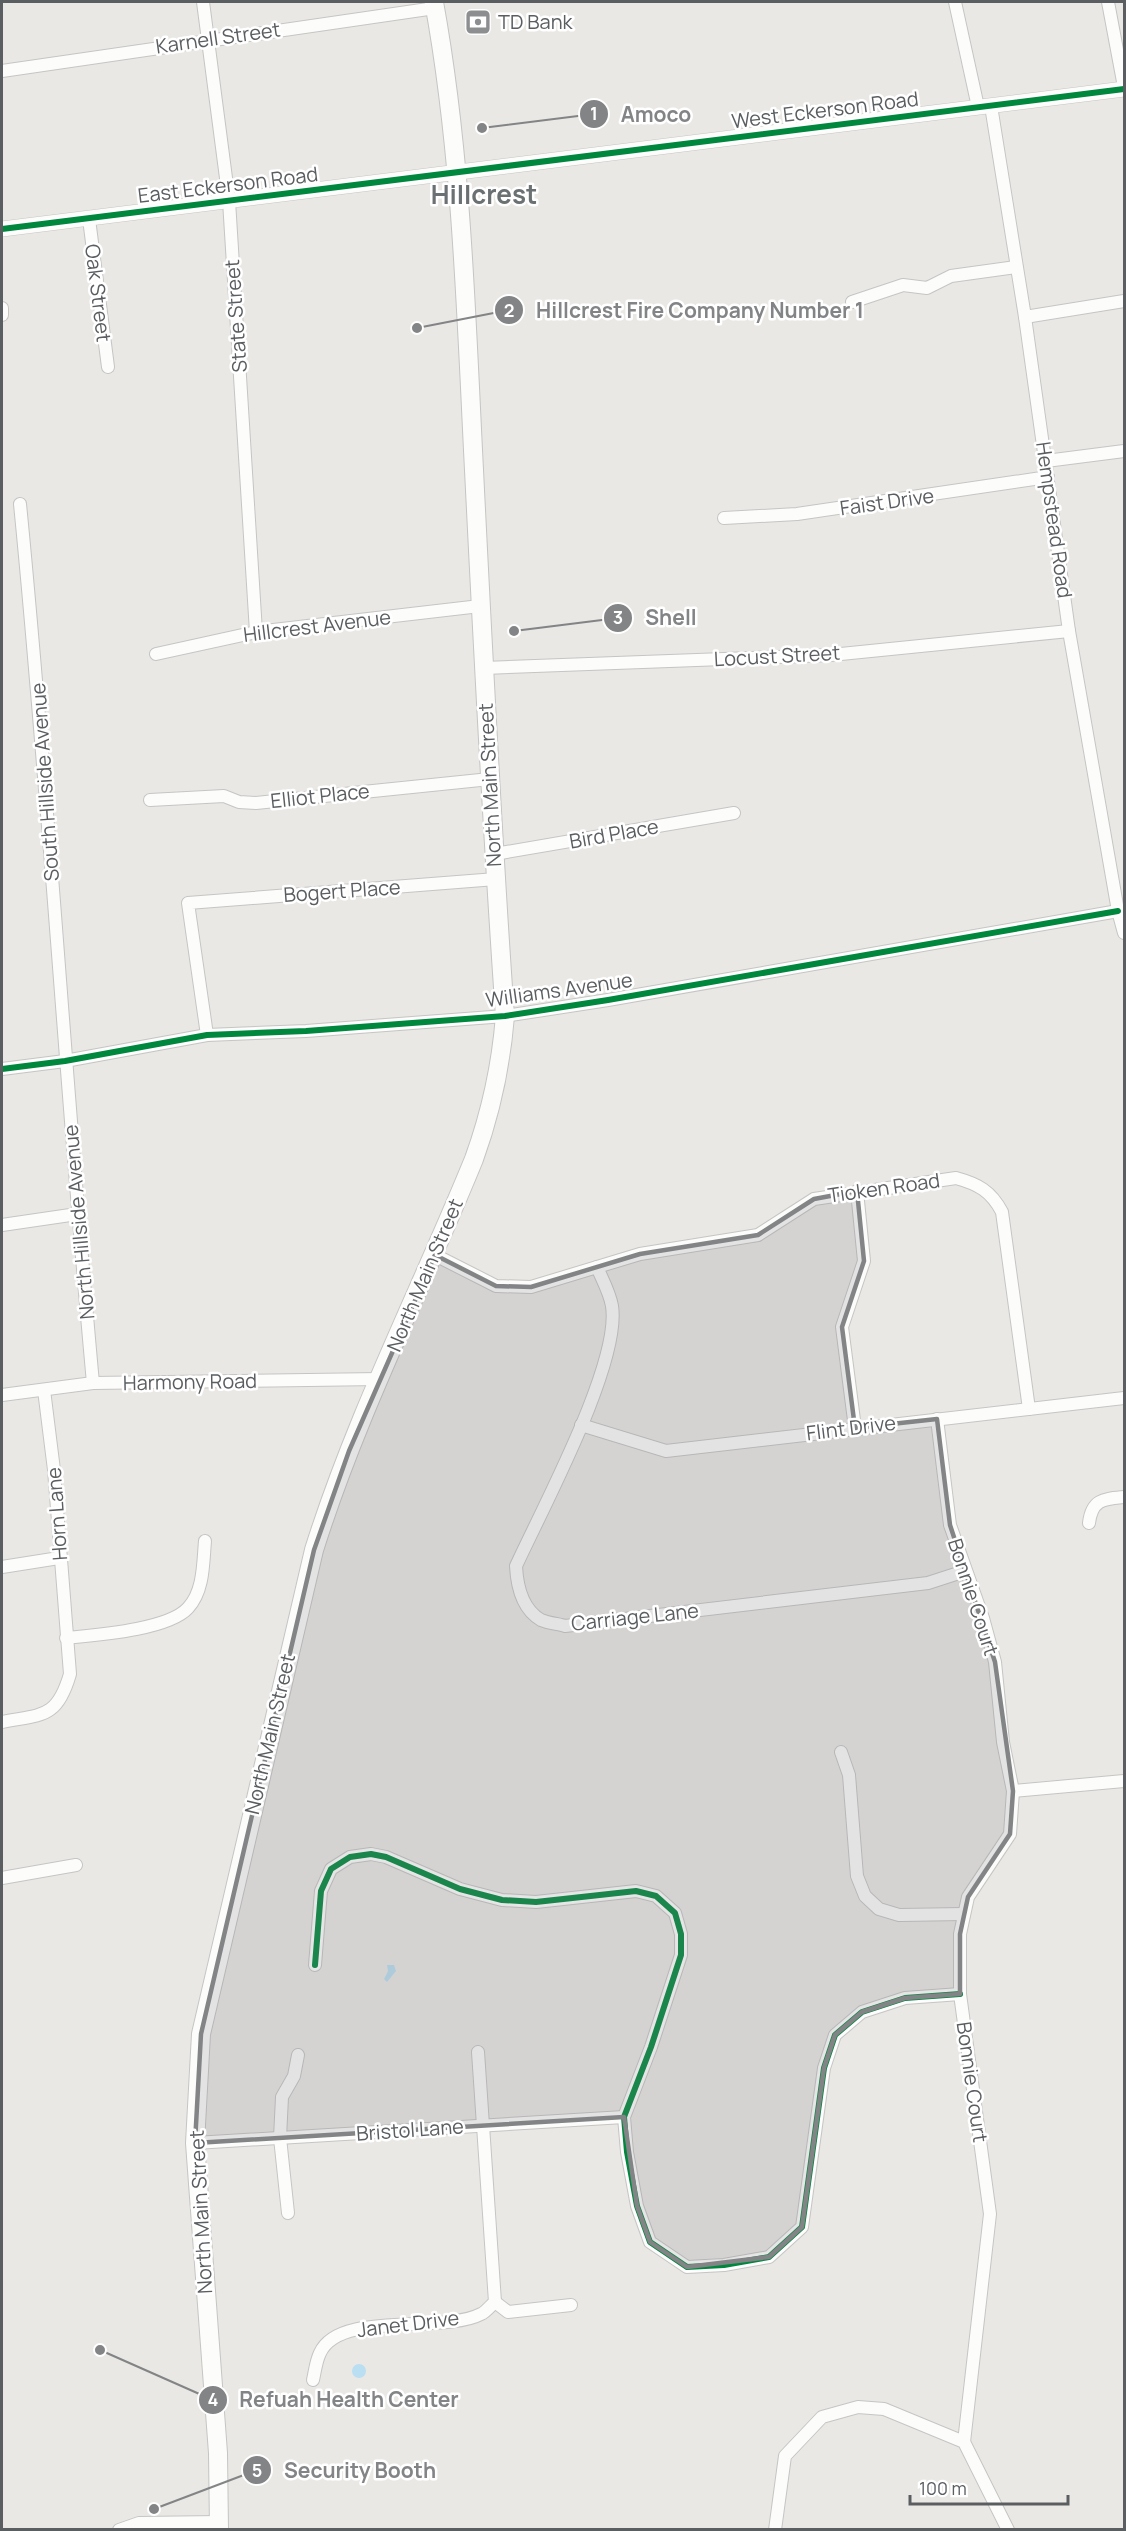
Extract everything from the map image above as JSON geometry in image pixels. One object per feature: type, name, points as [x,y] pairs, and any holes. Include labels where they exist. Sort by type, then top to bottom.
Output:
[{"type":"main road","name":"North Main Street","points":[[220,2526],[218,2453],[195,2143],[201,2034],[303,1593],[327,1507],[435,1255],[488,1121],[502,1051],[505,1016],[480,606],[458,172],[435,5]]},
{"type":"street","name":"State Street","points":[[203,2],[229,201],[256,632]]},
{"type":"street","name":"Hempstead Road","points":[[955,2],[984,106],[1016,267],[1069,631],[1118,911],[1125,933]]},
{"type":"street","points":[[1108,2],[1125,88]]},
{"type":"street","name":"Karnell Street","points":[[2,71],[435,5]]},
{"type":"street","name":"West Eckerson Road","points":[[458,172],[643,151],[1125,88]]},
{"type":"street","name":"East Eckerson Road","points":[[2,230],[458,172]]},
{"type":"street","name":"Oak Street","points":[[89,219],[108,367]]},
{"type":"street","points":[[852,302],[903,285],[927,288],[951,276],[1016,267]]},
{"type":"street","points":[[1025,317],[1125,301]]},
{"type":"street","points":[[2,308],[2,315]]},
{"type":"street","points":[[1046,461],[1125,450]]},
{"type":"street","name":"Faist Drive","points":[[724,518],[797,514],[1048,477]]},
{"type":"street","name":"South Hillside Avenue","points":[[20,504],[36,663],[65,1061]]},
{"type":"street","name":"Hillcrest Avenue","points":[[156,654],[256,632],[480,606]]},
{"type":"street","name":"Locust Street","points":[[484,668],[831,655],[1069,631]]},
{"type":"street","name":"Elliot Place","points":[[150,800],[224,796],[239,802],[256,802],[490,779]]},
{"type":"street","name":"Bird Place","points":[[495,854],[734,813]]},
{"type":"street","name":"Bogert Place","points":[[207,1035],[188,903],[496,879]]},
{"type":"street","name":"Williams Avenue","points":[[2,1069],[65,1061],[207,1035],[306,1031],[505,1016],[1118,911]]},
{"type":"street","name":"North Hillside Avenue","points":[[65,1061],[93,1383]]},
{"type":"street","name":"Tioken Road","points":[[435,1255],[496,1286],[531,1287],[640,1254],[758,1234],[814,1198],[956,1178],[977,1184],[994,1196],[1002,1212],[1029,1408]]},
{"type":"street","points":[[855,1428],[843,1328],[864,1261],[857,1191]]},
{"type":"street","points":[[2,1225],[77,1214]]},
{"type":"street","name":"Carriage Lane","points":[[597,1267],[612,1305],[610,1345],[581,1425],[516,1566],[517,1585],[522,1599],[541,1620],[565,1626],[928,1583],[965,1571]]},
{"type":"street","name":"Harmony Road","points":[[2,1395],[93,1383],[380,1379]]},
{"type":"street","name":"Horn Lane","points":[[2,1722],[47,1713],[63,1696],[70,1674],[59,1558],[54,1470],[44,1390]]},
{"type":"street","name":"Flint Drive","points":[[581,1425],[666,1450],[1125,1398]]},
{"type":"street","name":"Bonnie Court","points":[[937,1419],[950,1525],[983,1618],[995,1662],[1003,1742],[1013,1791],[1010,1834],[968,1897],[960,1934],[960,1994],[990,2214],[964,2442]]},
{"type":"street","points":[[1089,1523],[1091,1510],[1096,1504],[1110,1498],[1125,1497]]},
{"type":"street","points":[[66,1638],[157,1625],[188,1609],[201,1581],[205,1541]]},
{"type":"street","points":[[2,1567],[59,1558]]},
{"type":"street","points":[[841,1752],[849,1775],[857,1876],[865,1896],[879,1909],[898,1915],[963,1914]]},
{"type":"street","points":[[1013,1791],[1125,1781]]},
{"type":"street","points":[[315,1965],[321,1891],[331,1869],[350,1857],[371,1854],[387,1857],[460,1889],[502,1900],[536,1902],[636,1891],[656,1896],[675,1912],[681,1934],[681,1955],[651,2047],[624,2117],[627,2152],[637,2206],[650,2242],[687,2267],[724,2265],[769,2257],[802,2227],[824,2068],[835,2034],[862,2012],[906,1998],[960,1994]]},
{"type":"street","points":[[2,1878],[76,1865]]},
{"type":"street","points":[[478,2052],[495,2302],[508,2312],[571,2305]]},
{"type":"street","points":[[288,2213],[280,2138],[282,2097],[294,2076],[298,2055]]},
{"type":"street","name":"Bristol Lane","points":[[195,2143],[624,2117]]},
{"type":"street","name":"Janet Drive","points":[[313,2380],[320,2351],[334,2337],[355,2330],[456,2320],[482,2314],[495,2302]]},
{"type":"street","points":[[775,2529],[785,2456],[822,2417],[858,2407],[884,2409],[964,2442],[1008,2529]]},
{"type":"street","points":[[119,2529],[139,2523],[220,2526]]},
{"type":"highlighted area","points":[[857,1191],[864,1261],[842,1327],[855,1428],[937,1419],[950,1525],[995,1662],[1013,1791],[1010,1834],[968,1897],[960,1934],[960,1994],[905,1998],[862,2012],[835,2035],[824,2068],[802,2227],[769,2257],[687,2267],[650,2242],[637,2206],[624,2117],[195,2143],[201,2034],[314,1550],[349,1451],[435,1255],[496,1286],[531,1287],[640,1254],[758,1235],[814,1199]]},
{"type":"water","points":[[387,1965],[394,1965],[396,1971],[387,1982],[384,1979],[388,1971]]},
{"type":"water","points":[[356,2364],[362,2364],[366,2371],[362,2378],[356,2378],[352,2374],[352,2368]]},
{"type":"cycle path","points":[[2,229],[1124,89]]},
{"type":"cycle path","points":[[2,1069],[65,1061],[207,1035],[306,1031],[505,1016],[1118,911]]},
{"type":"cycle path","points":[[315,1965],[321,1891],[331,1869],[350,1857],[371,1854],[386,1857],[460,1889],[502,1900],[536,1902],[636,1891],[656,1896],[675,1913],[681,1934],[681,1955],[651,2047],[624,2117],[627,2152],[637,2206],[650,2242],[687,2267],[724,2265],[769,2257],[802,2227],[824,2068],[835,2035],[862,2012],[905,1998],[960,1994]]},
{"type":"place","name":"TD Bank","points":[[478,22]]},
{"type":"place","name":"Amoco","points":[[482,128]]},
{"type":"place","name":"Hillcrest Fire Company Number 1","points":[[417,328]]},
{"type":"place","name":"Shell","points":[[514,631]]},
{"type":"place","name":"Refuah Health Center","points":[[100,2350]]},
{"type":"place","name":"Security Booth","points":[[154,2509]]},
{"type":"district","name":"Hillcrest","points":[[484,195]]}]
